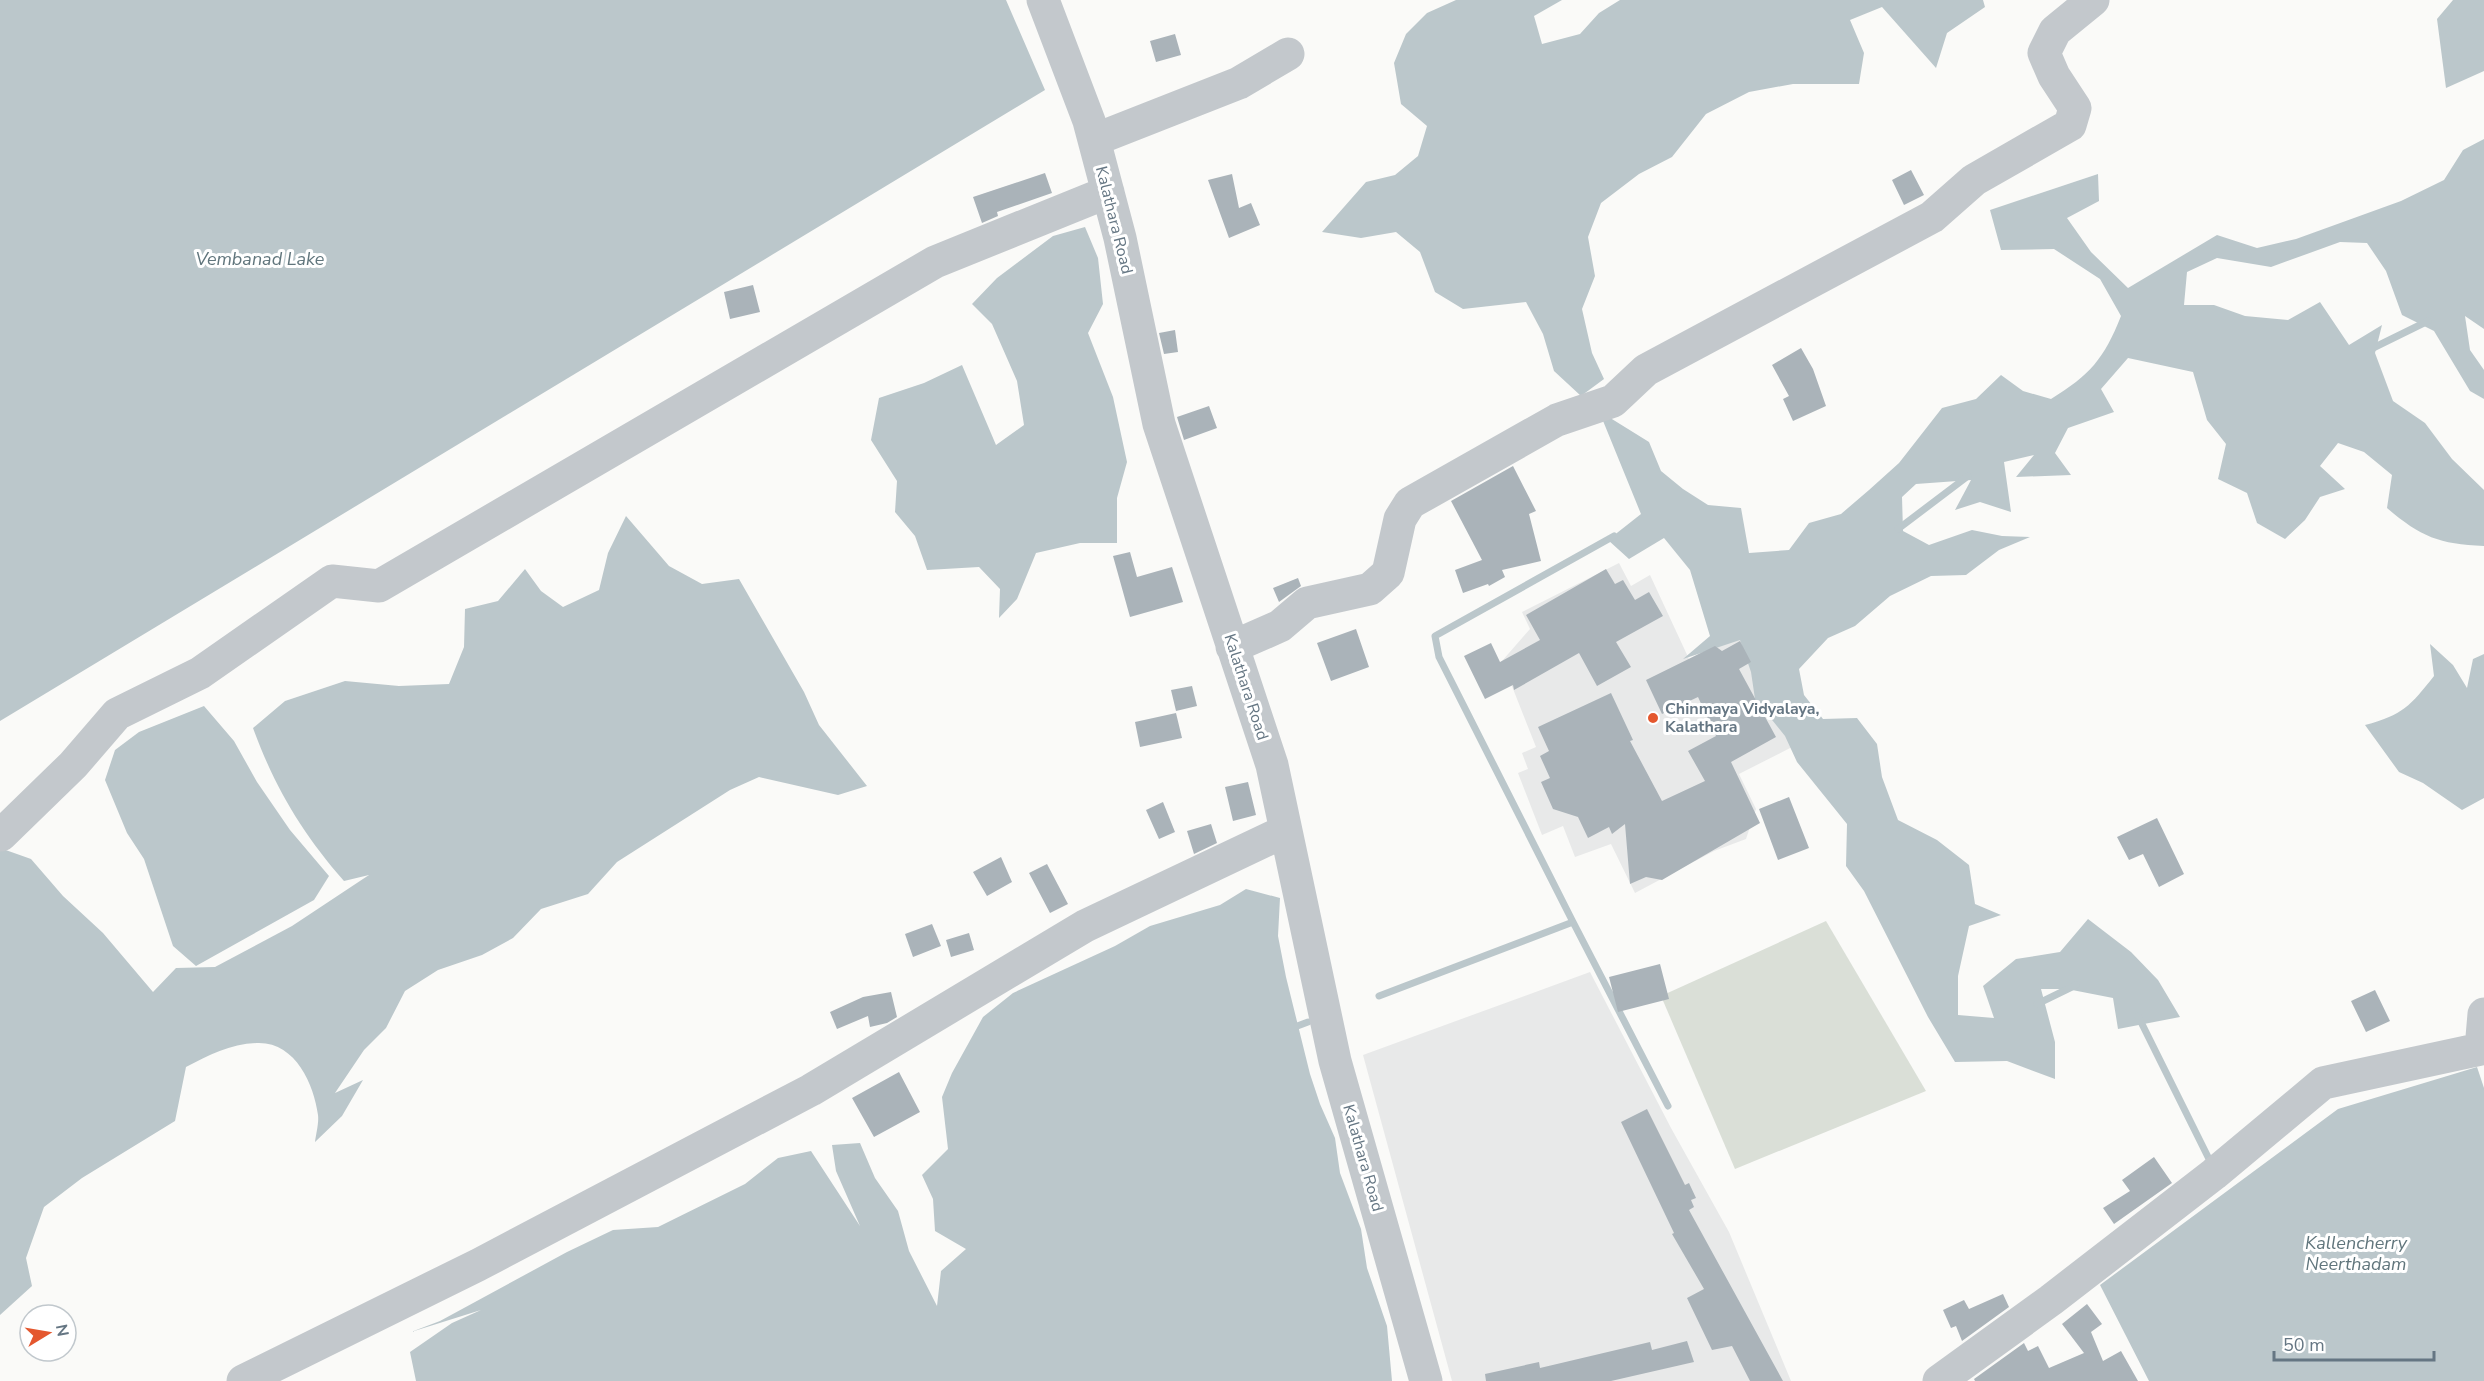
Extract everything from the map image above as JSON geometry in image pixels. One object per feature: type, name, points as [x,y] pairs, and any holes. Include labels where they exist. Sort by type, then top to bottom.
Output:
[{"type":"street","name":"Kalathara Road","points":[[1043,0],[1094,140],[1108,192],[1160,424],[1272,765],[1284,831],[1335,1061],[1426,1381]]},
{"type":"street","points":[[1232,646],[1280,626],[1307,603],[1370,589],[1388,573],[1400,519],[1410,503],[1557,420],[1613,401],[1646,370],[1932,218],[1974,180],[2070,125],[2075,108],[2054,76],[2044,53],[2055,31],[2093,0]]},
{"type":"street","points":[[1094,140],[1239,83],[1288,54]]},
{"type":"street","points":[[1,835],[73,765],[117,714],[200,674],[332,581],[379,586],[935,262],[1108,192]]},
{"type":"street","points":[[243,1381],[478,1265],[811,1090],[1085,926],[1284,831]]},
{"type":"street","points":[[1939,1381],[2051,1300],[2142,1230],[2323,1083],[2481,1049],[2484,1014]]},
{"type":"shaded area","name":"Chinmaya Vidyalaya, Kalathara","points":[[1619,563],[1631,586],[1650,575],[1689,659],[1737,633],[1796,745],[1739,774],[1756,809],[1746,839],[1714,851],[1635,893],[1611,844],[1575,857],[1563,826],[1542,835],[1518,773],[1528,769],[1522,753],[1536,747],[1502,661],[1530,629],[1522,612]]},
{"type":"shaded area","points":[[1826,921],[1926,1091],[1735,1169],[1661,996]]},
{"type":"shaded area","points":[[1590,972],[1671,1128],[1729,1232],[1791,1381],[1452,1381],[1363,1055]]},
{"type":"water","name":"Vembanad Lake","points":[[0,0],[1006,0],[1045,90],[0,721]]},
{"type":"water","points":[[1456,0],[1562,0],[1534,16],[1542,44],[1580,34],[1599,13],[1620,0],[1983,0],[1985,7],[1947,33],[1936,68],[1882,7],[1850,20],[1864,53],[1859,84],[1793,84],[1749,92],[1706,114],[1672,157],[1639,174],[1601,203],[1588,237],[1595,276],[1582,309],[1592,353],[1604,379],[1581,396],[1554,371],[1543,334],[1526,302],[1463,309],[1435,292],[1420,252],[1396,232],[1361,238],[1322,232],[1366,182],[1395,175],[1418,156],[1427,126],[1401,104],[1394,63],[1406,34],[1427,13]]},
{"type":"water","points":[[2453,0],[2484,0],[2484,71],[2446,88],[2437,19]]},
{"type":"water","points":[[2484,139],[2484,329],[2465,316],[2470,350],[2484,370],[2484,399],[2470,391],[2434,331],[2402,315],[2386,271],[2367,243],[2340,242],[2271,267],[2217,258],[2187,272],[2184,305],[2214,305],[2245,316],[2288,320],[2320,302],[2349,345],[2382,325],[2375,353],[2393,401],[2425,423],[2452,459],[2484,490],[2484,546],[2442,541],[2410,526],[2387,508],[2392,475],[2364,452],[2338,443],[2320,466],[2345,489],[2320,497],[2305,520],[2285,539],[2257,523],[2247,493],[2218,479],[2226,444],[2207,420],[2193,372],[2128,358],[2101,389],[2114,412],[2068,428],[2055,453],[2071,475],[2016,477],[2034,455],[2004,462],[2011,512],[1980,502],[1955,510],[1971,480],[1916,484],[1902,497],[1903,531],[1929,545],[1972,530],[2002,536],[2030,537],[1999,550],[1966,575],[1931,576],[1890,596],[1855,626],[1828,638],[1799,669],[1804,695],[1823,719],[1857,718],[1877,744],[1882,777],[1898,820],[1937,840],[1969,865],[1975,904],[2001,915],[1969,926],[1958,976],[1958,1015],[1994,1018],[1983,986],[2016,959],[2060,952],[2088,919],[2131,952],[2158,980],[2180,1017],[2118,1029],[2113,998],[2067,989],[2041,989],[2055,1042],[2055,1079],[2007,1061],[1955,1062],[1928,1017],[1864,891],[1846,866],[1847,824],[1797,762],[1785,736],[1755,699],[1751,672],[1740,640],[1683,659],[1710,636],[1690,570],[1664,538],[1629,559],[1608,540],[1641,514],[1599,411],[1649,442],[1661,471],[1683,489],[1708,505],[1741,508],[1749,553],[1789,550],[1809,523],[1841,514],[1899,463],[1942,408],[1976,399],[2001,375],[2023,391],[2051,399],[2086,374],[2102,355],[2121,316],[2100,279],[2054,249],[2001,250],[1990,210],[2098,174],[2099,201],[2067,218],[2091,252],[2128,288],[2217,235],[2257,248],[2296,239],[2401,201],[2444,180],[2463,150]]},
{"type":"water","points":[[1085,227],[1098,258],[1103,304],[1088,333],[1113,397],[1127,462],[1117,498],[1117,543],[1080,543],[1036,553],[1017,599],[999,618],[1000,589],[979,567],[927,570],[915,536],[895,512],[897,481],[871,440],[879,398],[924,383],[962,365],[996,445],[1024,425],[1017,381],[992,324],[972,304],[997,278],[1053,236]]},
{"type":"water","points":[[626,516],[669,566],[702,584],[739,579],[804,692],[819,725],[867,786],[838,795],[759,777],[730,790],[617,862],[588,894],[541,909],[513,938],[482,955],[438,970],[405,991],[386,1028],[364,1050],[335,1093],[363,1080],[342,1116],[315,1142],[318,1118],[312,1091],[301,1068],[283,1050],[259,1043],[239,1045],[212,1054],[186,1067],[175,1121],[82,1178],[44,1207],[26,1258],[32,1286],[0,1315],[0,848],[31,859],[63,896],[103,933],[153,992],[176,968],[215,967],[292,926],[369,875],[344,881],[329,863],[280,790],[253,728],[285,701],[345,681],[399,686],[449,684],[464,647],[465,609],[498,601],[525,569],[541,591],[563,607],[599,590],[608,553]]},
{"type":"water","points":[[2430,644],[2453,665],[2467,688],[2473,659],[2484,654],[2484,798],[2462,810],[2423,783],[2399,772],[2365,725],[2405,708],[2434,676]]},
{"type":"water","points":[[204,706],[234,741],[257,782],[290,830],[329,876],[314,900],[196,966],[173,946],[144,859],[127,833],[105,780],[115,750],[139,732]]},
{"type":"water","points":[[1246,889],[1280,898],[1278,936],[1286,977],[1310,1074],[1335,1138],[1340,1173],[1361,1229],[1367,1268],[1387,1326],[1392,1381],[416,1381],[410,1352],[452,1323],[481,1310],[411,1332],[440,1321],[567,1252],[613,1230],[658,1227],[745,1184],[778,1158],[811,1151],[860,1226],[836,1171],[832,1145],[860,1143],[875,1178],[898,1211],[909,1251],[937,1306],[941,1271],[966,1249],[935,1231],[933,1199],[922,1175],[948,1149],[942,1097],[952,1073],[983,1017],[1013,993],[1115,946],[1150,926],[1220,905]]},
{"type":"water","name":"Kallencherry Neerthadam","points":[[2477,1067],[2484,1088],[2484,1381],[2149,1381],[2100,1285],[2338,1109]]},
{"type":"building","points":[[1175,34],[1181,55],[1156,62],[1150,41]]},
{"type":"building","points":[[1911,170],[1924,195],[1904,205],[1892,180]]},
{"type":"building","points":[[1045,173],[1052,193],[997,212],[998,216],[982,223],[973,197]]},
{"type":"building","points":[[1232,174],[1239,208],[1251,203],[1260,225],[1229,238],[1208,180]]},
{"type":"building","points":[[753,285],[760,312],[730,319],[724,292]]},
{"type":"building","points":[[1175,330],[1178,352],[1164,354],[1159,333]]},
{"type":"building","points":[[1801,348],[1813,369],[1826,406],[1793,421],[1783,399],[1789,396],[1772,365]]},
{"type":"building","points":[[1209,406],[1217,428],[1184,440],[1177,417]]},
{"type":"building","points":[[1513,466],[1536,511],[1529,514],[1541,561],[1502,570],[1505,577],[1489,586],[1488,584],[1463,593],[1455,570],[1482,560],[1451,501]]},
{"type":"building","points":[[1130,552],[1137,577],[1172,567],[1183,602],[1130,617],[1113,556]]},
{"type":"building","name":"Chinmaya Vidyalaya, Kalathara","points":[[1606,569],[1615,584],[1623,580],[1635,600],[1649,592],[1663,616],[1616,642],[1631,667],[1597,686],[1579,653],[1514,690],[1513,685],[1485,699],[1464,656],[1491,643],[1500,662],[1540,640],[1526,615]]},
{"type":"building","points":[[1298,578],[1301,586],[1279,602],[1273,588]]},
{"type":"building","points":[[1356,629],[1369,667],[1331,681],[1317,643]]},
{"type":"building","points":[[1740,641],[1751,662],[1739,669],[1776,737],[1731,762],[1760,823],[1662,880],[1646,877],[1630,884],[1625,824],[1612,834],[1609,827],[1588,838],[1578,817],[1553,809],[1541,782],[1550,778],[1540,756],[1549,751],[1538,727],[1611,693],[1633,740],[1630,741],[1662,801],[1705,781],[1688,751],[1716,736],[1698,697],[1662,714],[1646,680],[1715,646],[1722,651]]},
{"type":"building","points":[[1192,686],[1197,706],[1176,711],[1171,690]]},
{"type":"building","points":[[1176,713],[1182,738],[1140,747],[1135,722]]},
{"type":"building","points":[[1248,782],[1256,815],[1233,821],[1225,787]]},
{"type":"building","points":[[1789,797],[1809,848],[1778,860],[1759,809]]},
{"type":"building","points":[[1163,802],[1175,832],[1159,839],[1146,810]]},
{"type":"building","points":[[2157,818],[2184,874],[2159,887],[2143,854],[2129,860],[2117,837]]},
{"type":"building","points":[[1211,824],[1217,843],[1194,854],[1187,831]]},
{"type":"building","points":[[1001,857],[1012,882],[987,896],[973,872]]},
{"type":"building","points":[[1047,864],[1068,904],[1050,913],[1029,873]]},
{"type":"building","points":[[932,924],[941,946],[913,957],[905,934]]},
{"type":"building","points":[[969,933],[974,950],[951,957],[946,940]]},
{"type":"building","points":[[1660,964],[1669,999],[1618,1012],[1609,977]]},
{"type":"building","points":[[2375,990],[2390,1021],[2366,1032],[2351,1001]]},
{"type":"building","points":[[891,992],[897,1017],[887,1023],[870,1027],[868,1016],[837,1029],[830,1012],[863,997]]},
{"type":"building","points":[[899,1072],[920,1112],[874,1137],[852,1098]]},
{"type":"building","points":[[1647,1109],[1685,1185],[1689,1183],[1696,1198],[1691,1200],[1694,1207],[1689,1210],[1783,1381],[1750,1381],[1732,1346],[1712,1350],[1687,1298],[1704,1289],[1672,1234],[1674,1233],[1621,1122]]},
{"type":"building","points":[[2154,1157],[2172,1183],[2114,1224],[2103,1208],[2130,1191],[2122,1180]]},
{"type":"building","points":[[2003,1294],[2009,1307],[1962,1341],[1956,1326],[1951,1328],[1943,1310],[1964,1300],[1969,1309]]},
{"type":"building","points":[[2087,1304],[2102,1324],[2091,1332],[2103,1361],[2121,1351],[2138,1381],[1975,1381],[1974,1379],[2024,1343],[2028,1351],[2038,1346],[2049,1368],[2084,1353],[2062,1324]]},
{"type":"building","points":[[1687,1341],[1694,1362],[1611,1381],[1486,1381],[1485,1374],[1539,1362],[1540,1368],[1650,1342],[1652,1350]]},
{"type":"waterway","points":[[2371,349],[2428,321]]},
{"type":"waterway","points":[[1898,529],[1968,476]]},
{"type":"waterway","points":[[1575,926],[1439,657],[1435,636],[1614,536]]},
{"type":"waterway","points":[[1379,996],[1573,922],[1668,1106]]},
{"type":"waterway","points":[[2037,1004],[2076,985]]},
{"type":"waterway","points":[[2138,1016],[2212,1165]]},
{"type":"waterway","points":[[1292,1028],[1308,1022]]},
{"type":"place","name":"Chinmaya Vidyalaya, Kalathara","points":[[1653,718]]}]
